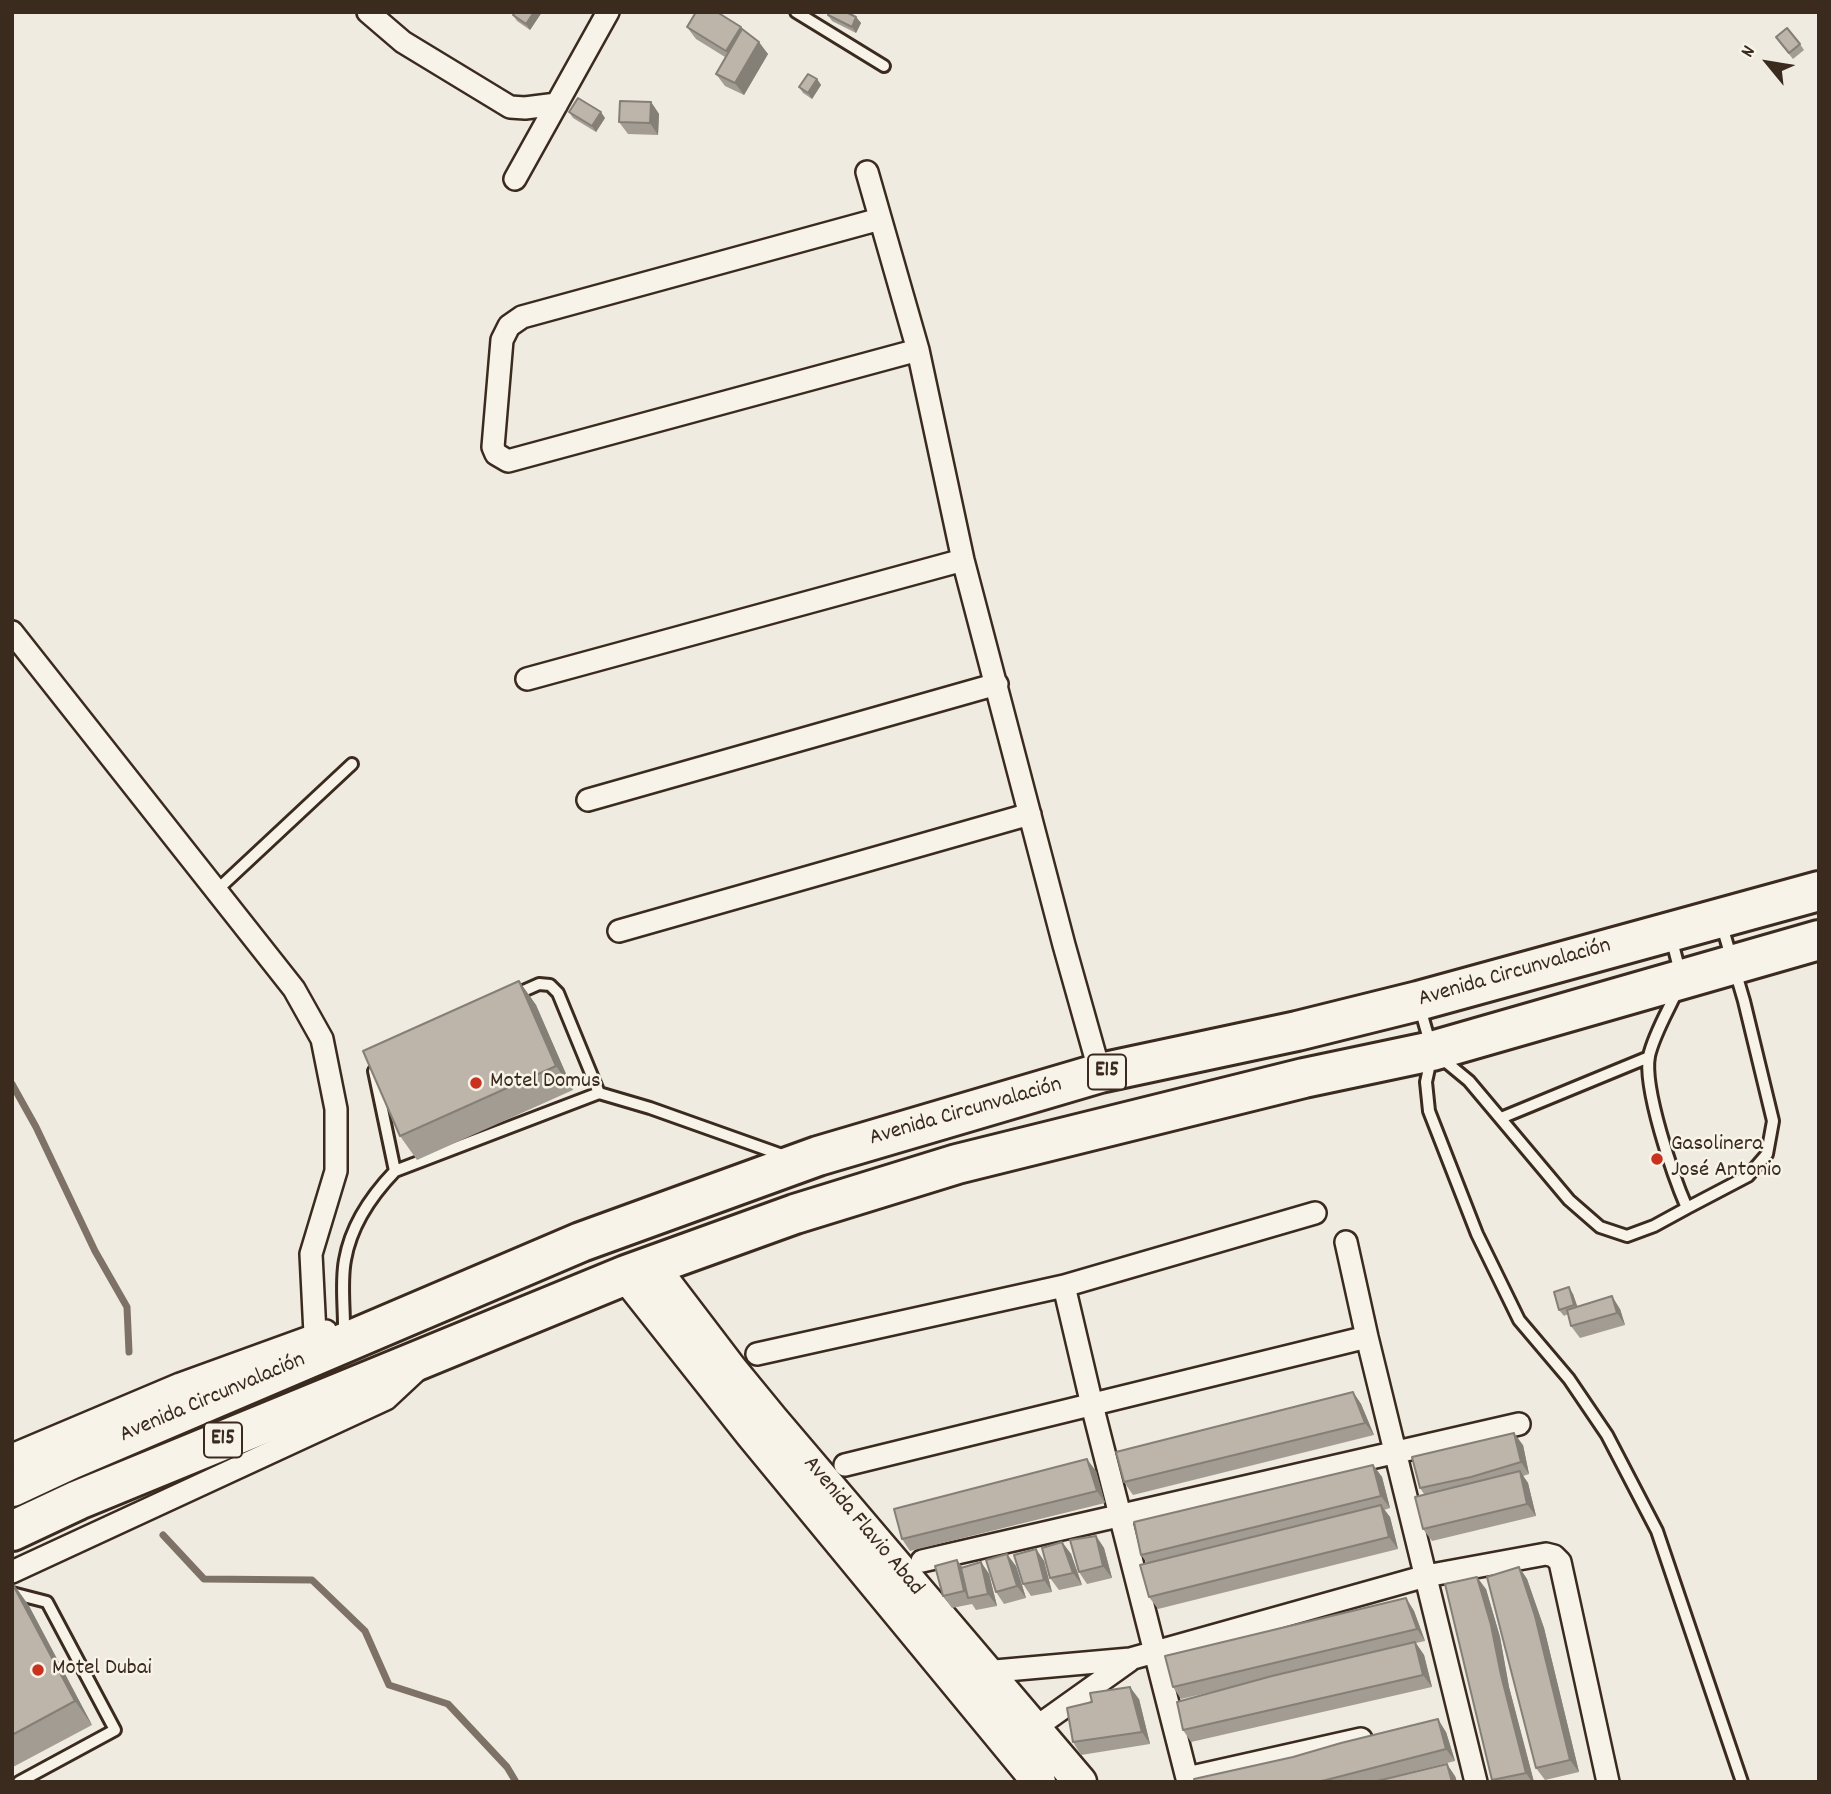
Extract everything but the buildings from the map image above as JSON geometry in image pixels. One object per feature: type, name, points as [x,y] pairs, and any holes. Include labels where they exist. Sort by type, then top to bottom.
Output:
[{"type":"highway","name":"Avenida Circunvalación","points":[[12,1487],[628,1224],[818,1156],[1100,1073],[1297,1031],[1418,1001],[1719,916],[1819,891]]},
{"type":"highway","points":[[1750,959],[1757,908]]},
{"type":"highway","name":"Avenida Circunvalación","points":[[12,1531],[78,1500],[638,1270],[795,1214],[957,1164],[1304,1078],[1433,1051],[1819,940]]},
{"type":"highway","points":[[1511,974],[1523,1025]]},
{"type":"highway","points":[[1297,1031],[1304,1078]]},
{"type":"street","points":[[368,12],[403,43],[510,107],[557,104]]},
{"type":"street","points":[[515,179],[557,104],[601,15]]},
{"type":"street","points":[[867,172],[918,350],[963,560],[1100,1073]]},
{"type":"street","points":[[880,219],[515,321],[502,340],[493,447],[502,459],[508,461],[918,350]]},
{"type":"street","points":[[527,679],[963,560]]},
{"type":"street","points":[[12,632],[294,989],[322,1039],[336,1109],[336,1171],[311,1254],[315,1334]]},
{"type":"street","points":[[588,800],[997,684]]},
{"type":"street","points":[[619,931],[1030,814]]},
{"type":"street","points":[[757,1354],[1064,1286],[1315,1213]]},
{"type":"street","points":[[1346,1242],[1426,1576],[1452,1719],[1476,1782]]},
{"type":"street","name":"Avenida Flavio Abad","points":[[638,1270],[752,1434],[972,1680],[1035,1728],[1080,1782]]},
{"type":"street","points":[[1064,1286],[1187,1780],[1377,1735]]},
{"type":"street","name":"Avenida Circunvalación","points":[[12,1455],[180,1384],[315,1334],[414,1314]]},
{"type":"street","points":[[845,1465],[1367,1337]]},
{"type":"street","name":"Avenida Circunvalación","points":[[12,1572],[386,1399],[435,1353]]},
{"type":"street","points":[[922,1561],[1519,1424]]},
{"type":"street","points":[[972,1680],[1130,1659],[1426,1576],[1546,1555],[1554,1556],[1560,1562],[1608,1782]]},
{"type":"street","points":[[1005,1743],[1035,1728],[1130,1659]]},
{"type":"street","name":"Avenida Flavio Abad","points":[[972,1680],[1005,1743],[1039,1782]]},
{"type":"lane","points":[[796,12],[884,66]]},
{"type":"lane","points":[[216,891],[352,764]]},
{"type":"lane","points":[[1433,1051],[1469,1081],[1569,1200],[1607,1231],[1627,1236],[1654,1226],[1748,1176],[1767,1154],[1773,1121],[1744,1001],[1750,959],[1719,916]]},
{"type":"lane","points":[[1670,931],[1682,979],[1649,1057],[1651,1087],[1664,1142],[1687,1208]]},
{"type":"lane","points":[[503,1000],[539,984],[550,985],[558,993],[599,1093]]},
{"type":"lane","points":[[1418,1001],[1433,1051],[1426,1083],[1429,1111],[1477,1234],[1519,1320],[1569,1379],[1607,1435],[1657,1531],[1742,1782]]},
{"type":"lane","points":[[1501,1118],[1649,1057]]},
{"type":"lane","points":[[376,1058],[373,1068],[395,1171]]},
{"type":"lane","points":[[344,1326],[344,1261],[357,1221],[378,1189],[395,1171],[599,1093],[650,1108],[788,1157],[818,1156]]},
{"type":"lane","points":[[12,1593],[47,1602],[115,1730],[19,1782]]},
{"type":"waterway","points":[[12,1084],[36,1127],[95,1251],[127,1307],[129,1352]]},
{"type":"waterway","points":[[163,1535],[204,1579],[312,1580],[365,1631],[389,1685],[448,1704],[507,1767],[516,1782]]},
{"type":"place","name":"Motel Domus","points":[[476,1083]]},
{"type":"place","name":"Gasolinera José Antonio","points":[[1657,1159]]},
{"type":"place","name":"Motel Dubai","points":[[38,1670]]}]
